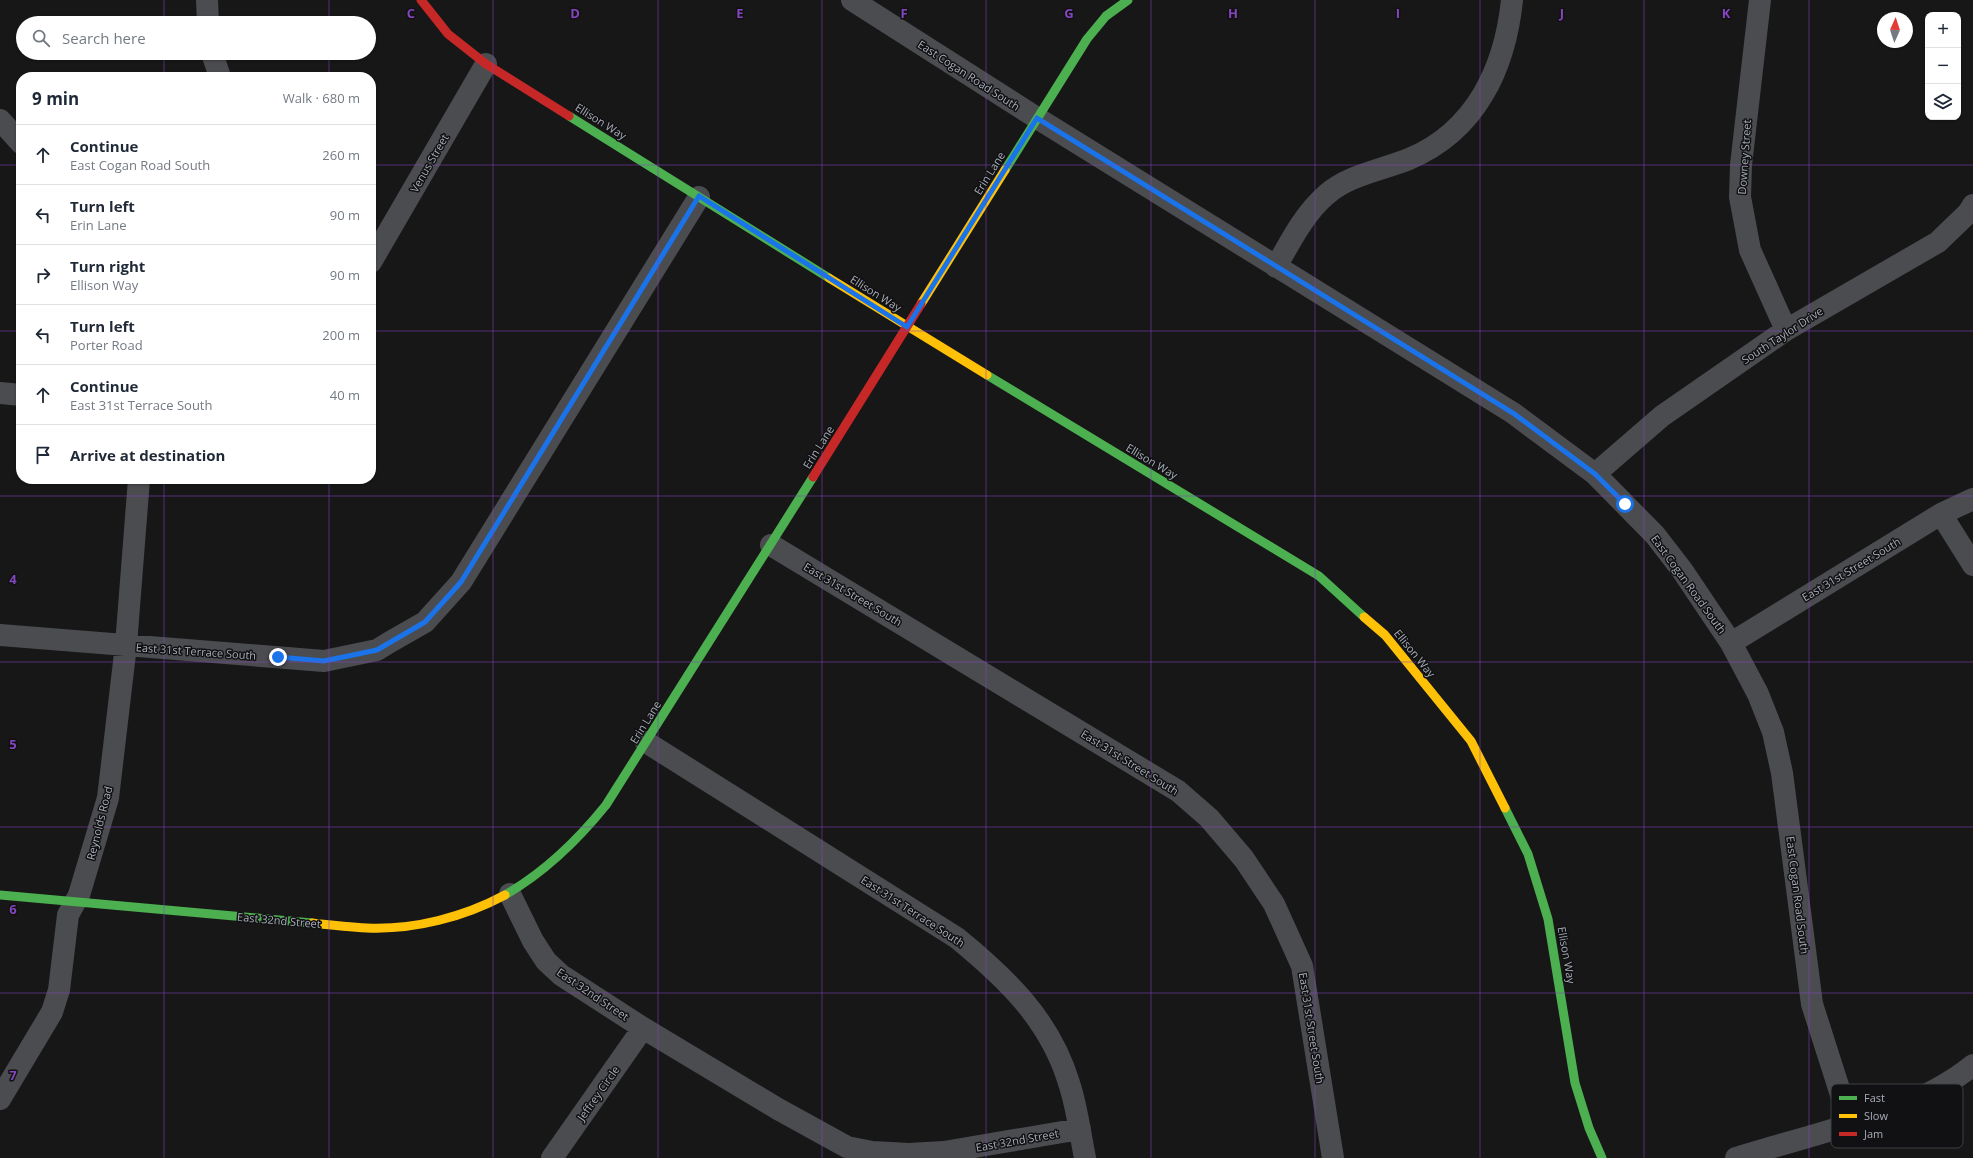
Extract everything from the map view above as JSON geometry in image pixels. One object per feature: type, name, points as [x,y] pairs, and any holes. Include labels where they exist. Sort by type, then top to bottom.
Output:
[{"type":"street","points":[[207,0],[208,16]]},
{"type":"street","name":"Ellison Way","points":[[421,0],[448,34],[486,64],[907,327],[1319,576],[1385,635],[1471,741],[1528,854],[1548,919],[1575,1083],[1589,1128],[1602,1158]]},
{"type":"street","name":"East Cogan Road South","points":[[852,0],[1037,118],[1513,413],[1595,474],[1655,535],[1682,570],[1731,643],[1758,694],[1773,732],[1782,773],[1812,1004],[1838,1084]]},
{"type":"street","name":"Erin Lane","points":[[510,894],[543,871],[581,837],[606,805],[771,545],[1087,39],[1106,16],[1128,0]]},
{"type":"street","points":[[1276,267],[1294,234],[1326,195],[1343,184],[1410,159],[1457,129],[1481,100],[1496,71],[1507,36],[1512,0]]},
{"type":"street","name":"Downey Street","points":[[1760,0],[1741,165],[1740,197],[1750,250],[1786,330]]},
{"type":"street","points":[[214,60],[218,72]]},
{"type":"street","name":"Venus Street","points":[[376,253],[486,64]]},
{"type":"street","points":[[0,120],[16,138]]},
{"type":"street","name":"East 31st Terrace South","points":[[0,634],[324,661],[377,650],[425,622],[461,582],[699,196]]},
{"type":"street","name":"South Taylor Drive","points":[[1595,474],[1662,416],[1786,330],[1938,242],[1968,213],[1973,205]]},
{"type":"street","points":[[0,393],[16,395]]},
{"type":"street","name":"Reynolds Road","points":[[0,1099],[52,1012],[59,990],[68,915],[79,895],[108,798],[126,645],[139,484]]},
{"type":"street","name":"East 31st Street South","points":[[1731,643],[1941,514],[1973,500]]},
{"type":"street","points":[[1941,514],[1973,566]]},
{"type":"street","name":"East 31st Street South","points":[[771,545],[1178,791],[1209,818],[1244,859],[1274,904],[1302,966],[1333,1158]]},
{"type":"street","name":"East 31st Terrace South","points":[[646,742],[957,938],[990,965],[1028,1004],[1051,1040],[1069,1083],[1085,1158]]},
{"type":"street","name":"East 32nd Street","points":[[0,895],[368,928],[392,928],[412,927],[444,920],[478,909],[510,894],[533,942],[546,961],[561,975],[643,1028],[778,1109],[844,1153],[872,1152],[909,1154],[944,1152],[1080,1129]]},
{"type":"street","name":"Jeffrey Circle","points":[[552,1158],[643,1028]]},
{"type":"street","points":[[1944,1084],[1973,1065]]},
{"type":"street","points":[[1736,1158],[1831,1129]]},
{"type":"traffic: fast","points":[[1005,170],[1087,39],[1106,16],[1128,0]]},
{"type":"traffic: fast","points":[[569,116],[829,278]]},
{"type":"traffic: fast","points":[[987,375],[1319,576],[1364,617]]},
{"type":"traffic: fast","points":[[505,895],[534,876],[560,855],[584,831],[606,805],[813,477]]},
{"type":"traffic: fast","points":[[1505,808],[1528,854],[1548,919],[1575,1083],[1589,1128],[1602,1158]]},
{"type":"traffic: fast","points":[[0,895],[312,923]]},
{"type":"traffic: slow","points":[[921,304],[1005,170]]},
{"type":"traffic: slow","points":[[829,278],[987,375]]},
{"type":"traffic: slow","points":[[1364,617],[1385,635],[1471,741],[1505,808]]},
{"type":"traffic: slow","points":[[312,923],[367,928],[403,927],[456,916],[505,895]]},
{"type":"traffic: jam","points":[[421,0],[448,34],[486,64],[569,116]]},
{"type":"traffic: jam","points":[[813,477],[921,304]]},
{"type":"route","points":[[278,657],[324,661],[377,650],[425,622],[461,582],[699,196],[907,327],[1037,118],[1513,413],[1595,474],[1625,504]]}]
